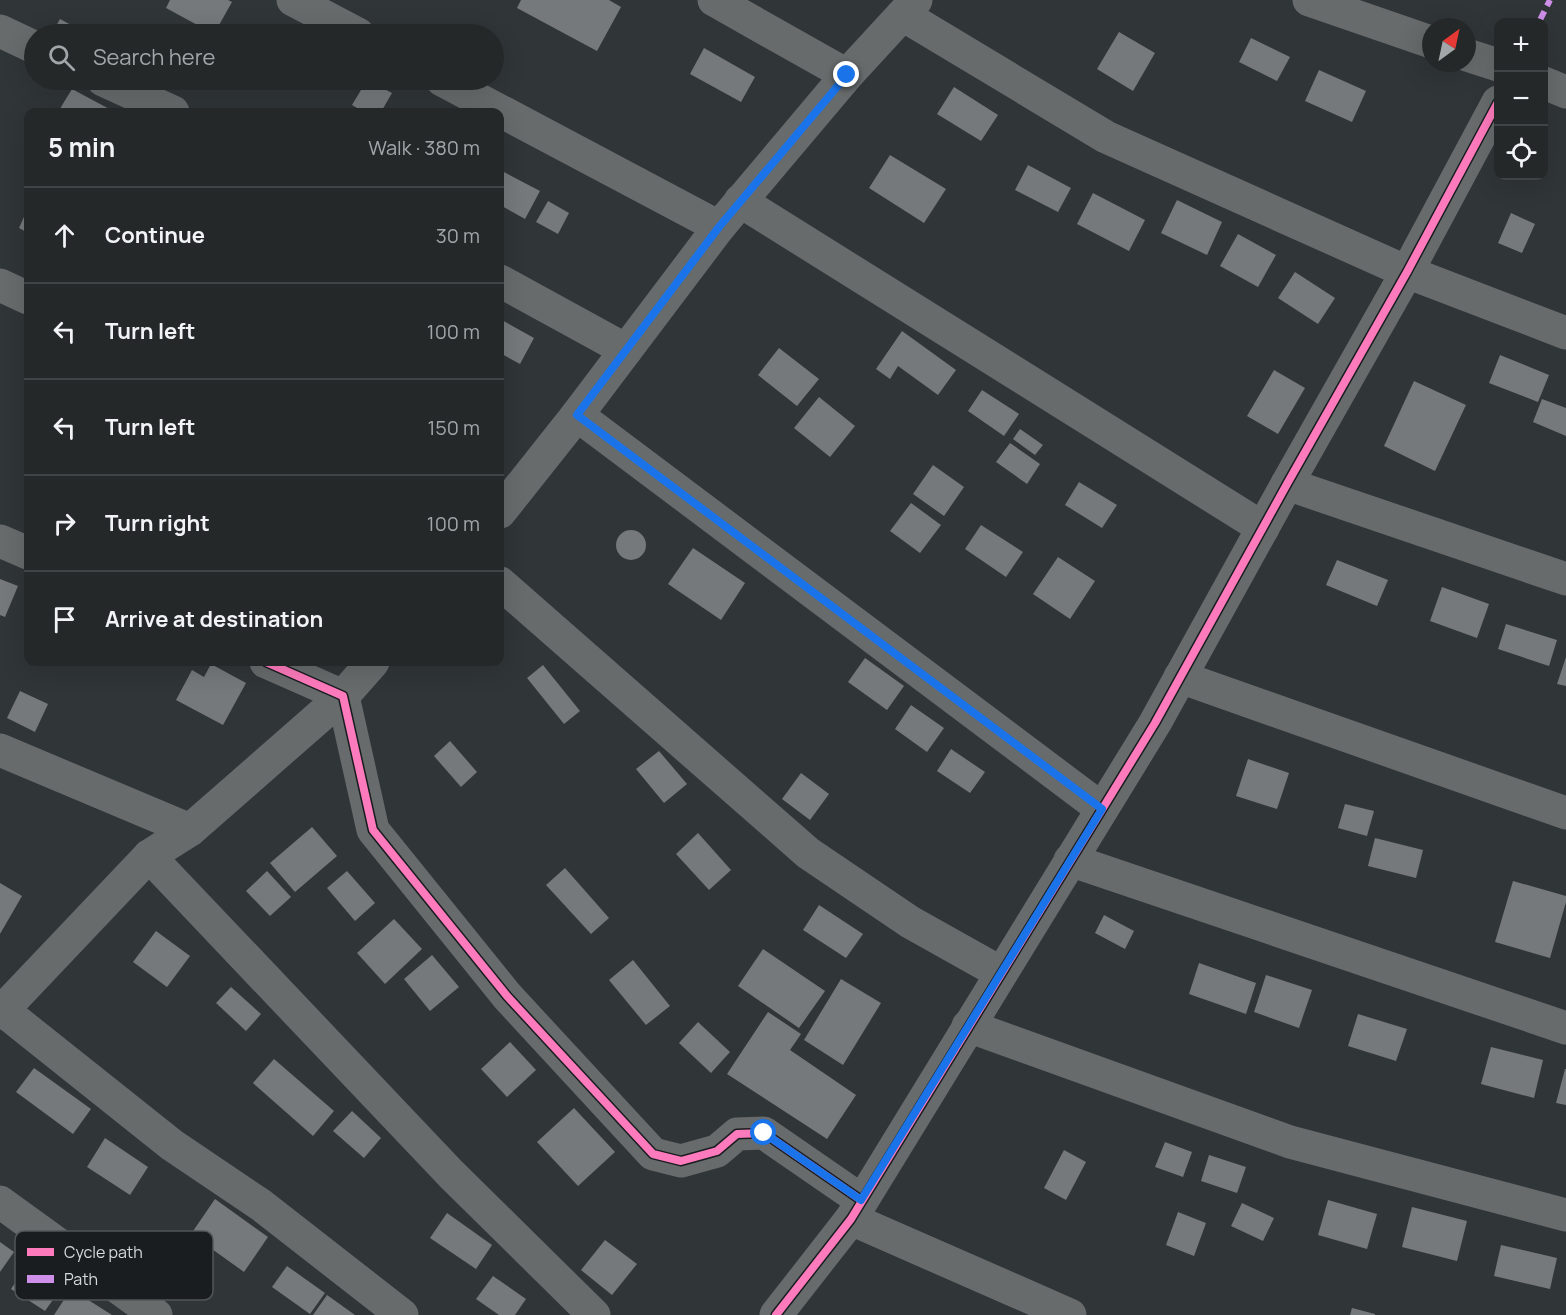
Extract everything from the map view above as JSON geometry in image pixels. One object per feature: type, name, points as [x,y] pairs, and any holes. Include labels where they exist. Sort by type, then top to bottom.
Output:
[{"type":"street","points":[[293,0],[339,24]]},
{"type":"street","points":[[714,0],[847,75]]},
{"type":"street","points":[[1309,0],[1422,39]]},
{"type":"street","points":[[504,507],[577,415],[719,227],[847,75],[910,8],[1106,137],[1407,272],[1566,333]]},
{"type":"street","points":[[0,31],[24,43]]},
{"type":"street","points":[[1476,58],[1494,65]]},
{"type":"street","points":[[1548,85],[1566,92]]},
{"type":"street","points":[[124,90],[164,108]]},
{"type":"street","points":[[461,90],[495,108]]},
{"type":"street","points":[[776,1315],[856,1210],[1102,809],[1180,677],[1407,272],[1494,109]]},
{"type":"street","points":[[504,113],[719,227]]},
{"type":"street","points":[[741,201],[1263,528]]},
{"type":"street","points":[[504,283],[626,350]]},
{"type":"street","points":[[0,285],[24,296]]},
{"type":"street","points":[[577,415],[1102,809]]},
{"type":"street","points":[[1287,484],[1566,579]]},
{"type":"street","points":[[0,540],[24,552]]},
{"type":"street","points":[[504,587],[808,853],[910,922],[1001,974]]},
{"type":"street","points":[[275,666],[343,696]]},
{"type":"street","points":[[369,666],[343,696],[190,830],[149,856],[1,1011],[172,1145],[261,1205],[402,1315]]},
{"type":"street","points":[[1180,677],[1566,813]]},
{"type":"street","points":[[343,696],[374,830],[507,996],[653,1154],[681,1161],[717,1151],[737,1134],[764,1133],[856,1210],[1070,1315]]},
{"type":"street","points":[[0,750],[190,830]]},
{"type":"street","points":[[149,856],[451,1174],[594,1315]]},
{"type":"street","points":[[1070,860],[1566,1028]]},
{"type":"street","points":[[968,1026],[1290,1142],[1566,1215]]},
{"type":"street","points":[[0,1202],[40,1231]]},
{"type":"street","points":[[135,1300],[156,1315]]},
{"type":"building","points":[[170,0],[228,0],[232,2],[220,24],[196,24],[166,8]]},
{"type":"building","points":[[521,0],[609,0],[621,7],[597,51],[517,8]]},
{"type":"building","points":[[60,19],[69,24],[57,24]]},
{"type":"building","points":[[1119,32],[1155,53],[1133,91],[1097,69]]},
{"type":"building","points":[[1251,38],[1290,57],[1277,81],[1239,62]]},
{"type":"building","points":[[704,48],[755,77],[741,102],[690,74]]},
{"type":"building","points":[[1319,70],[1366,91],[1352,122],[1305,101]]},
{"type":"building","points":[[954,87],[998,115],[981,141],[937,114]]},
{"type":"building","points":[[71,90],[74,90],[108,108],[60,108]]},
{"type":"building","points":[[361,90],[386,90],[392,93],[383,108],[357,108],[352,105]]},
{"type":"building","points":[[890,155],[946,189],[924,223],[869,188]]},
{"type":"building","points":[[1028,165],[1071,188],[1058,212],[1015,190]]},
{"type":"building","points":[[504,172],[540,191],[525,219],[504,207]]},
{"type":"building","points":[[1093,193],[1145,220],[1129,251],[1077,224]]},
{"type":"building","points":[[1177,200],[1222,222],[1207,255],[1161,233]]},
{"type":"building","points":[[548,201],[569,213],[558,234],[536,222]]},
{"type":"building","points":[[1511,213],[1535,224],[1522,253],[1498,243]]},
{"type":"building","points":[[24,217],[24,231],[19,228]]},
{"type":"building","points":[[1238,234],[1276,255],[1258,287],[1220,266]]},
{"type":"building","points":[[1295,272],[1335,298],[1318,324],[1278,298]]},
{"type":"building","points":[[504,321],[534,338],[520,364],[504,355]]},
{"type":"building","points":[[902,331],[956,370],[938,395],[898,366],[890,379],[876,369]]},
{"type":"building","points":[[779,348],[819,379],[797,406],[758,375]]},
{"type":"building","points":[[1500,355],[1549,375],[1538,402],[1489,383]]},
{"type":"building","points":[[1274,370],[1305,388],[1278,434],[1247,416]]},
{"type":"building","points":[[1414,381],[1466,405],[1435,471],[1384,446]]},
{"type":"building","points":[[982,390],[1019,414],[1004,436],[968,411]]},
{"type":"building","points":[[819,397],[855,426],[830,457],[794,428]]},
{"type":"building","points":[[1542,399],[1566,408],[1566,436],[1533,422]]},
{"type":"building","points":[[1020,429],[1043,445],[1035,455],[1013,439]]},
{"type":"building","points":[[1010,443],[1040,464],[1027,484],[996,462]]},
{"type":"building","points":[[933,465],[964,487],[944,516],[913,494]]},
{"type":"building","points":[[1079,482],[1117,505],[1102,528],[1065,505]]},
{"type":"building","points":[[911,503],[941,525],[920,553],[890,531]]},
{"type":"building","points":[[981,525],[1023,552],[1006,577],[965,549]]},
{"type":"building","points":[[631,530],[637,531],[645,539],[645,551],[637,559],[631,560],[625,559],[617,551],[616,545],[617,539],[625,531]]},
{"type":"building","points":[[693,548],[745,583],[721,620],[668,584]]},
{"type":"building","points":[[1058,557],[1095,581],[1070,619],[1033,594]]},
{"type":"building","points":[[1337,560],[1388,580],[1377,606],[1326,585]]},
{"type":"building","points":[[0,579],[18,586],[5,617],[0,615]]},
{"type":"building","points":[[1442,587],[1489,604],[1477,638],[1430,621]]},
{"type":"building","points":[[1506,624],[1557,640],[1549,666],[1498,649]]},
{"type":"building","points":[[1566,657],[1566,686],[1557,684]]},
{"type":"building","points":[[865,658],[904,686],[887,710],[848,682]]},
{"type":"building","points":[[543,665],[580,711],[564,724],[527,678]]},
{"type":"building","points":[[210,666],[215,666],[246,683],[223,725],[176,700],[192,670],[204,677]]},
{"type":"building","points":[[20,691],[48,704],[35,732],[7,718]]},
{"type":"building","points":[[911,705],[944,728],[927,752],[895,729]]},
{"type":"building","points":[[450,741],[477,772],[461,787],[434,756]]},
{"type":"building","points":[[951,749],[985,772],[970,793],[937,771]]},
{"type":"building","points":[[659,751],[687,784],[664,803],[636,769]]},
{"type":"building","points":[[1248,759],[1289,773],[1277,809],[1236,796]]},
{"type":"building","points":[[801,773],[829,794],[810,820],[782,799]]},
{"type":"building","points":[[1345,804],[1374,811],[1367,836],[1338,828]]},
{"type":"building","points":[[312,827],[337,856],[295,892],[270,863]]},
{"type":"building","points":[[698,833],[731,870],[709,890],[676,854]]},
{"type":"building","points":[[1375,838],[1423,850],[1416,878],[1368,866]]},
{"type":"building","points":[[565,868],[609,918],[591,934],[546,885]]},
{"type":"building","points":[[267,871],[291,897],[270,916],[246,891]]},
{"type":"building","points":[[347,871],[375,903],[355,921],[327,888]]},
{"type":"building","points":[[1513,881],[1566,896],[1550,958],[1495,942]]},
{"type":"building","points":[[0,883],[22,896],[0,934]]},
{"type":"building","points":[[819,905],[863,934],[846,958],[803,930]]},
{"type":"building","points":[[1104,915],[1134,931],[1125,949],[1095,933]]},
{"type":"building","points":[[394,919],[422,949],[385,984],[357,953]]},
{"type":"building","points":[[156,931],[190,956],[167,987],[133,962]]},
{"type":"building","points":[[763,949],[825,991],[799,1028],[738,986]]},
{"type":"building","points":[[432,955],[459,987],[430,1011],[404,979]]},
{"type":"building","points":[[633,960],[670,1006],[646,1025],[609,980]]},
{"type":"building","points":[[1199,963],[1256,983],[1246,1014],[1189,994]]},
{"type":"building","points":[[1266,975],[1312,990],[1299,1028],[1254,1012]]},
{"type":"building","points":[[841,979],[881,1003],[843,1065],[804,1040]]},
{"type":"building","points":[[231,987],[261,1014],[246,1031],[216,1003]]},
{"type":"building","points":[[768,1012],[801,1034],[790,1050],[856,1095],[827,1139],[727,1074]]},
{"type":"building","points":[[1358,1014],[1407,1029],[1396,1061],[1348,1046]]},
{"type":"building","points":[[698,1022],[730,1052],[711,1073],[679,1043]]},
{"type":"building","points":[[510,1042],[536,1070],[507,1097],[481,1069]]},
{"type":"building","points":[[1491,1047],[1543,1060],[1534,1098],[1481,1084]]},
{"type":"building","points":[[274,1059],[334,1111],[313,1136],[253,1083]]},
{"type":"building","points":[[34,1068],[91,1109],[73,1134],[16,1092]]},
{"type":"building","points":[[1566,1069],[1566,1105],[1556,1103]]},
{"type":"building","points":[[574,1108],[615,1152],[578,1186],[537,1142]]},
{"type":"building","points":[[352,1111],[381,1138],[364,1158],[333,1131]]},
{"type":"building","points":[[105,1138],[148,1167],[130,1195],[87,1167]]},
{"type":"building","points":[[1165,1142],[1192,1152],[1183,1177],[1155,1167]]},
{"type":"building","points":[[1064,1150],[1086,1162],[1066,1200],[1044,1188]]},
{"type":"building","points":[[1209,1155],[1246,1167],[1237,1193],[1201,1181]]},
{"type":"building","points":[[215,1199],[268,1237],[244,1272],[213,1250],[213,1231],[193,1231]]},
{"type":"building","points":[[1328,1200],[1377,1214],[1367,1249],[1318,1235]]},
{"type":"building","points":[[1242,1203],[1274,1218],[1263,1241],[1231,1226]]},
{"type":"building","points":[[1412,1207],[1467,1221],[1457,1261],[1402,1247]]},
{"type":"building","points":[[1178,1212],[1206,1223],[1194,1256],[1166,1245]]},
{"type":"building","points":[[447,1213],[492,1245],[476,1269],[430,1238]]},
{"type":"building","points":[[605,1240],[637,1264],[612,1295],[581,1270]]},
{"type":"building","points":[[0,1242],[14,1252],[0,1272]]},
{"type":"building","points":[[1501,1245],[1557,1258],[1550,1289],[1494,1276]]},
{"type":"building","points":[[287,1266],[325,1293],[310,1314],[272,1287]]},
{"type":"building","points":[[493,1276],[526,1299],[515,1315],[499,1315],[476,1299]]},
{"type":"building","points":[[327,1295],[355,1315],[313,1315]]},
{"type":"building","points":[[28,1300],[53,1300],[45,1311]]},
{"type":"building","points":[[64,1300],[88,1300],[112,1315],[54,1315]]},
{"type":"building","points":[[1352,1308],[1375,1314],[1375,1315],[1350,1315]]},
{"type":"marked path","points":[[1541,18],[1550,0]]},
{"type":"cycle path","points":[[776,1315],[851,1219],[1155,723],[1407,272],[1494,109]]},
{"type":"cycle path","points":[[275,666],[343,696],[373,830],[507,996],[653,1154],[681,1161],[717,1151],[737,1134],[764,1133],[861,1200]]},
{"type":"route","points":[[764,1133],[861,1200],[1102,809],[577,415],[719,227],[847,75]]}]
